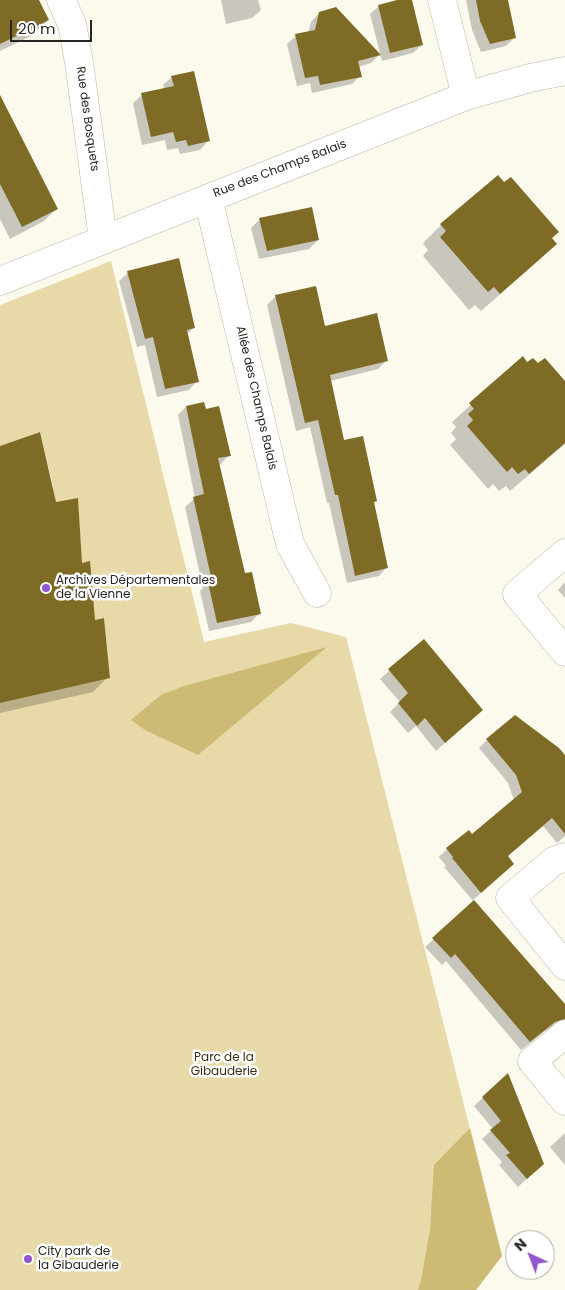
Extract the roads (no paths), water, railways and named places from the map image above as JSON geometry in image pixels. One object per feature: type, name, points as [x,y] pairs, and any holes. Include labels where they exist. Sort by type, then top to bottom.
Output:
[{"type":"street","name":"Rue des Bosquets","points":[[61,0],[72,24],[79,62],[103,240]]},
{"type":"street","points":[[442,0],[466,96]]},
{"type":"street","name":"Rue des Champs Balais","points":[[0,281],[466,96],[565,70]]},
{"type":"street","name":"Allée des Champs Balais","points":[[208,198],[290,544],[317,593]]},
{"type":"street","points":[[565,553],[517,594],[565,652]]},
{"type":"street","points":[[565,857],[554,861],[510,898],[565,966]]},
{"type":"street","points":[[565,1034],[532,1061],[565,1101]]},
{"type":"place","name":"Archives Départementales de la Vienne","points":[[46,588]]},
{"type":"place","name":"City park de la Gibauderie","points":[[28,1259]]},
{"type":"park label","name":"Parc de la Gibauderie","points":[[224,1065]]}]
